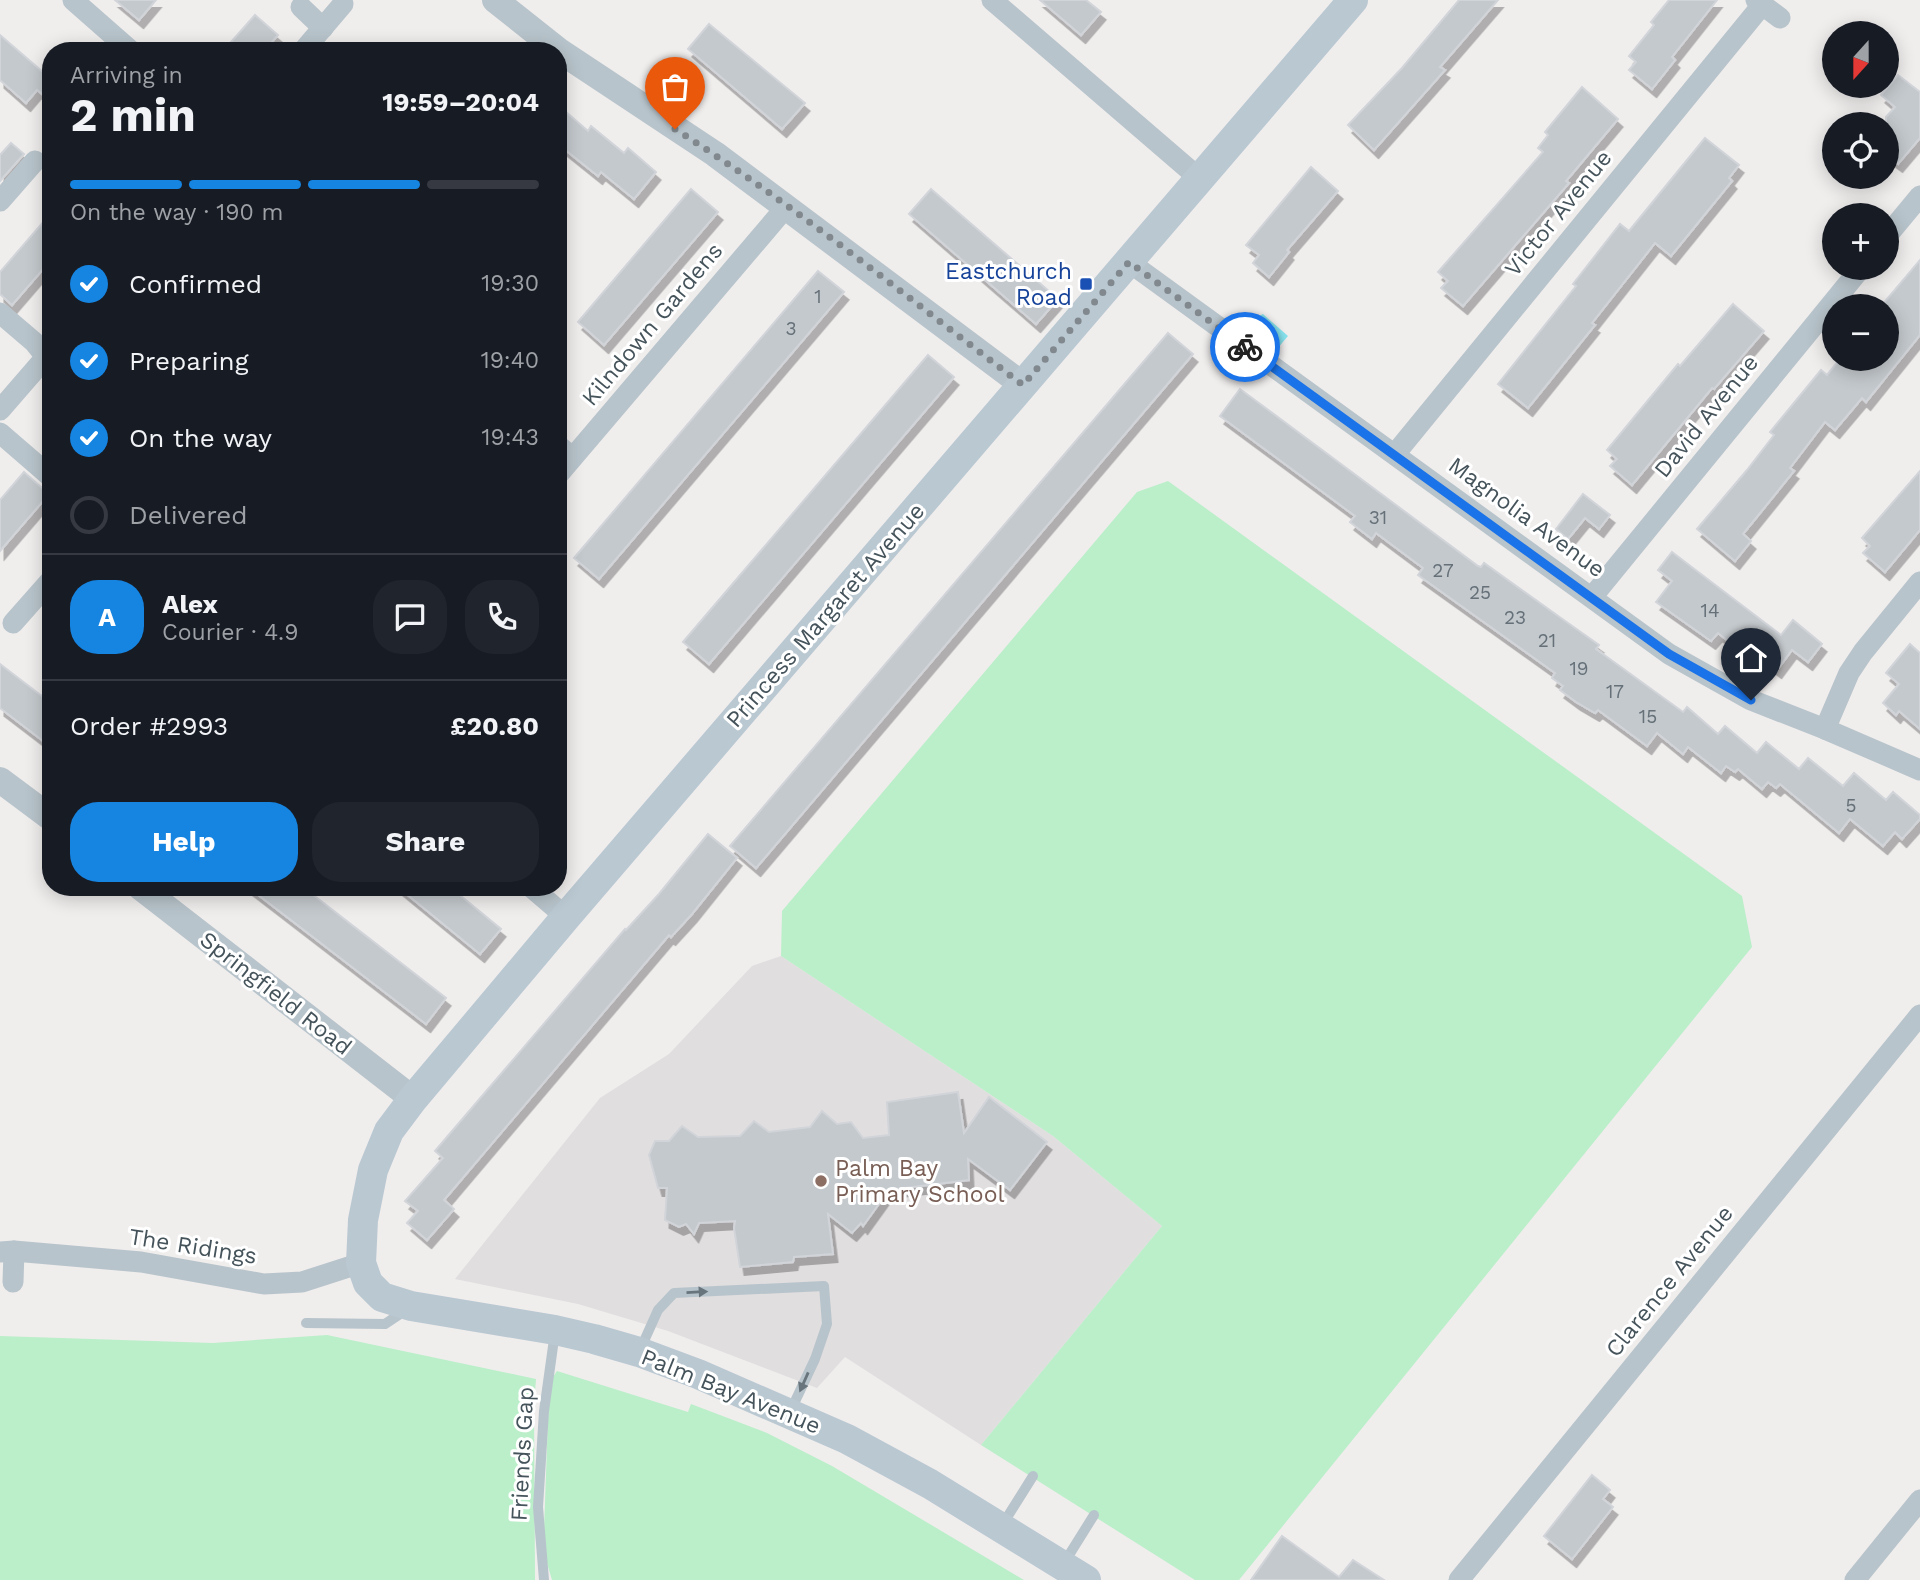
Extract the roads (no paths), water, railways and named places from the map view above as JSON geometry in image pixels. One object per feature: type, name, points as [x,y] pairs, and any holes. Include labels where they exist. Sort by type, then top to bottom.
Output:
[{"type":"main road","name":"Princess Margaret Avenue","points":[[361,1263],[363,1220],[373,1170],[389,1131],[412,1099],[1353,0]]},
{"type":"main road","name":"Palm Bay Avenue","points":[[361,1263],[369,1283],[383,1297],[411,1306],[555,1330],[639,1352],[790,1413],[847,1439],[930,1484],[1074,1573]]},
{"type":"street","points":[[73,0],[121,42]]},
{"type":"street","points":[[495,0],[548,42]]},
{"type":"street","points":[[992,0],[1200,178]]},
{"type":"street","name":"Victor Avenue","points":[[1395,454],[1759,2],[1780,18]]},
{"type":"street","points":[[297,4],[323,28]]},
{"type":"street","points":[[311,42],[343,5]]},
{"type":"street","points":[[567,56],[715,154],[1023,385]]},
{"type":"street","points":[[0,201],[35,161]]},
{"type":"street","points":[[1899,221],[1920,196]]},
{"type":"street","name":"Kilndown Gardens","points":[[567,465],[786,207]]},
{"type":"street","name":"Magnolia Avenue","points":[[1129,262],[1669,654],[1751,700],[1920,770]]},
{"type":"street","name":"David Avenue","points":[[1592,597],[1851,280]]},
{"type":"street","points":[[0,313],[42,351]]},
{"type":"street","points":[[0,410],[42,364]]},
{"type":"street","points":[[0,433],[42,469]]},
{"type":"street","points":[[1825,729],[1849,673],[1920,582]]},
{"type":"street","points":[[13,623],[42,590]]},
{"type":"street","points":[[0,780],[42,811]]},
{"type":"street","name":"Springfield Road","points":[[151,896],[412,1099]]},
{"type":"street","points":[[542,896],[566,916]]},
{"type":"street","name":"Clarence Avenue","points":[[1459,1580],[1920,1015]]},
{"type":"street","name":"The Ridings","points":[[13,1282],[7,1252],[141,1262],[264,1283],[302,1282],[361,1263]]},
{"type":"street","points":[[1855,1580],[1920,1500]]},
{"type":"lane","points":[[567,446],[577,454]]},
{"type":"lane","points":[[639,1352],[658,1310],[674,1293],[824,1286],[827,1324],[815,1359],[790,1413]]},
{"type":"lane","points":[[306,1323],[385,1324],[411,1306]]},
{"type":"lane","name":"Friends Gap","points":[[544,1580],[538,1507],[544,1411],[555,1330]]},
{"type":"lane","points":[[1000,1527],[1033,1476]]},
{"type":"lane","points":[[1074,1573],[1094,1515]]},
{"type":"water","points":[[1263,314],[1288,336],[1277,349],[1251,329],[1254,325],[1253,319]]},
{"type":"place","name":"Eastchurch Road","points":[[1086,284]]},
{"type":"place","name":"Palm Bay Primary School","points":[[821,1181]]}]
